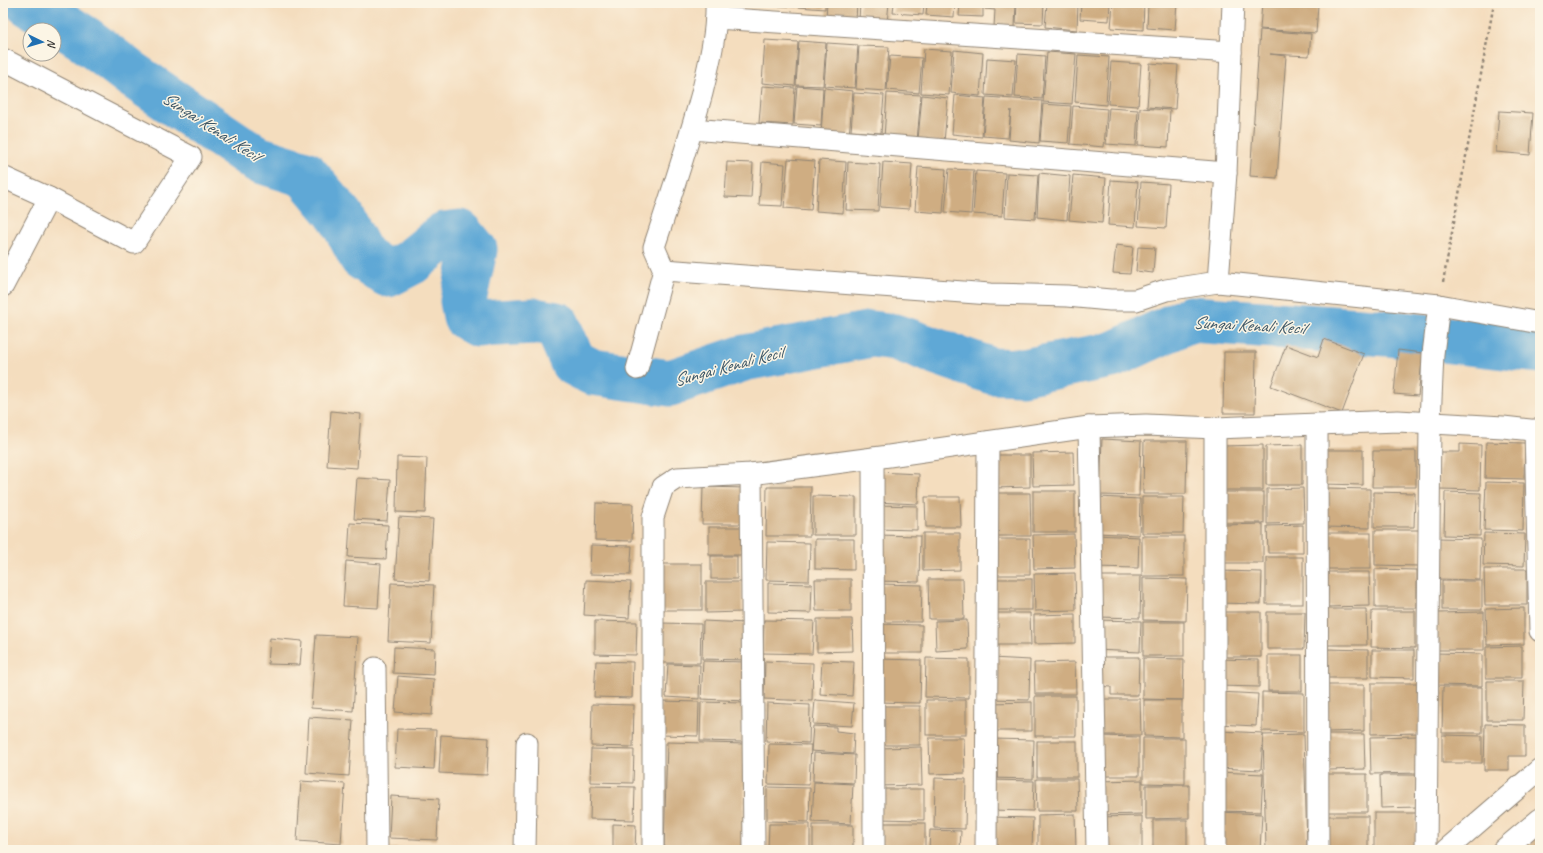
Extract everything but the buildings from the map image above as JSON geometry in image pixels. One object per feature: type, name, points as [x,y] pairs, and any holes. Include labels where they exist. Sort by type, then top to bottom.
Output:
[{"type":"street","points":[[1218,282],[1226,173],[1233,3]]},
{"type":"street","points":[[638,369],[664,270],[654,247],[692,129],[709,65],[716,10],[1231,52]]},
{"type":"street","points":[[3,59],[191,157],[134,243],[49,198],[3,178]]},
{"type":"street","points":[[692,129],[1226,173]]},
{"type":"street","points":[[3,286],[49,198]]},
{"type":"street","points":[[664,270],[990,294],[1067,296],[1110,300],[1136,300],[1166,290],[1218,282],[1437,314],[1540,323]]},
{"type":"street","points":[[1426,850],[1430,422],[1433,354],[1437,314]]},
{"type":"street","points":[[653,850],[653,517],[663,487],[677,478],[751,474],[1089,427],[1146,425],[1215,428],[1398,420],[1537,431],[1540,631]]},
{"type":"street","points":[[1317,424],[1318,850]]},
{"type":"street","points":[[1089,427],[1096,850]]},
{"type":"street","points":[[1215,428],[1215,850]]},
{"type":"street","points":[[986,850],[988,442]]},
{"type":"street","points":[[872,458],[874,850]]},
{"type":"street","points":[[751,474],[754,850]]},
{"type":"street","points":[[375,668],[376,850]]},
{"type":"street","points":[[525,850],[527,743]]},
{"type":"street","points":[[1446,850],[1540,769]]},
{"type":"street","points":[[1504,850],[1540,819]]},
{"type":"path","points":[[1437,314],[1494,3]]},
{"type":"waterway","name":"Sungai Kenali Kecil","points":[[28,3],[85,39],[131,74],[257,159],[305,174],[341,217],[362,257],[388,274],[411,262],[444,235],[460,233],[474,250],[463,301],[466,317],[478,324],[535,321],[557,325],[573,362],[592,372],[670,383],[744,358],[872,334],[895,337],[992,371],[1023,372],[1112,355],[1190,319],[1387,333],[1540,350]]}]
